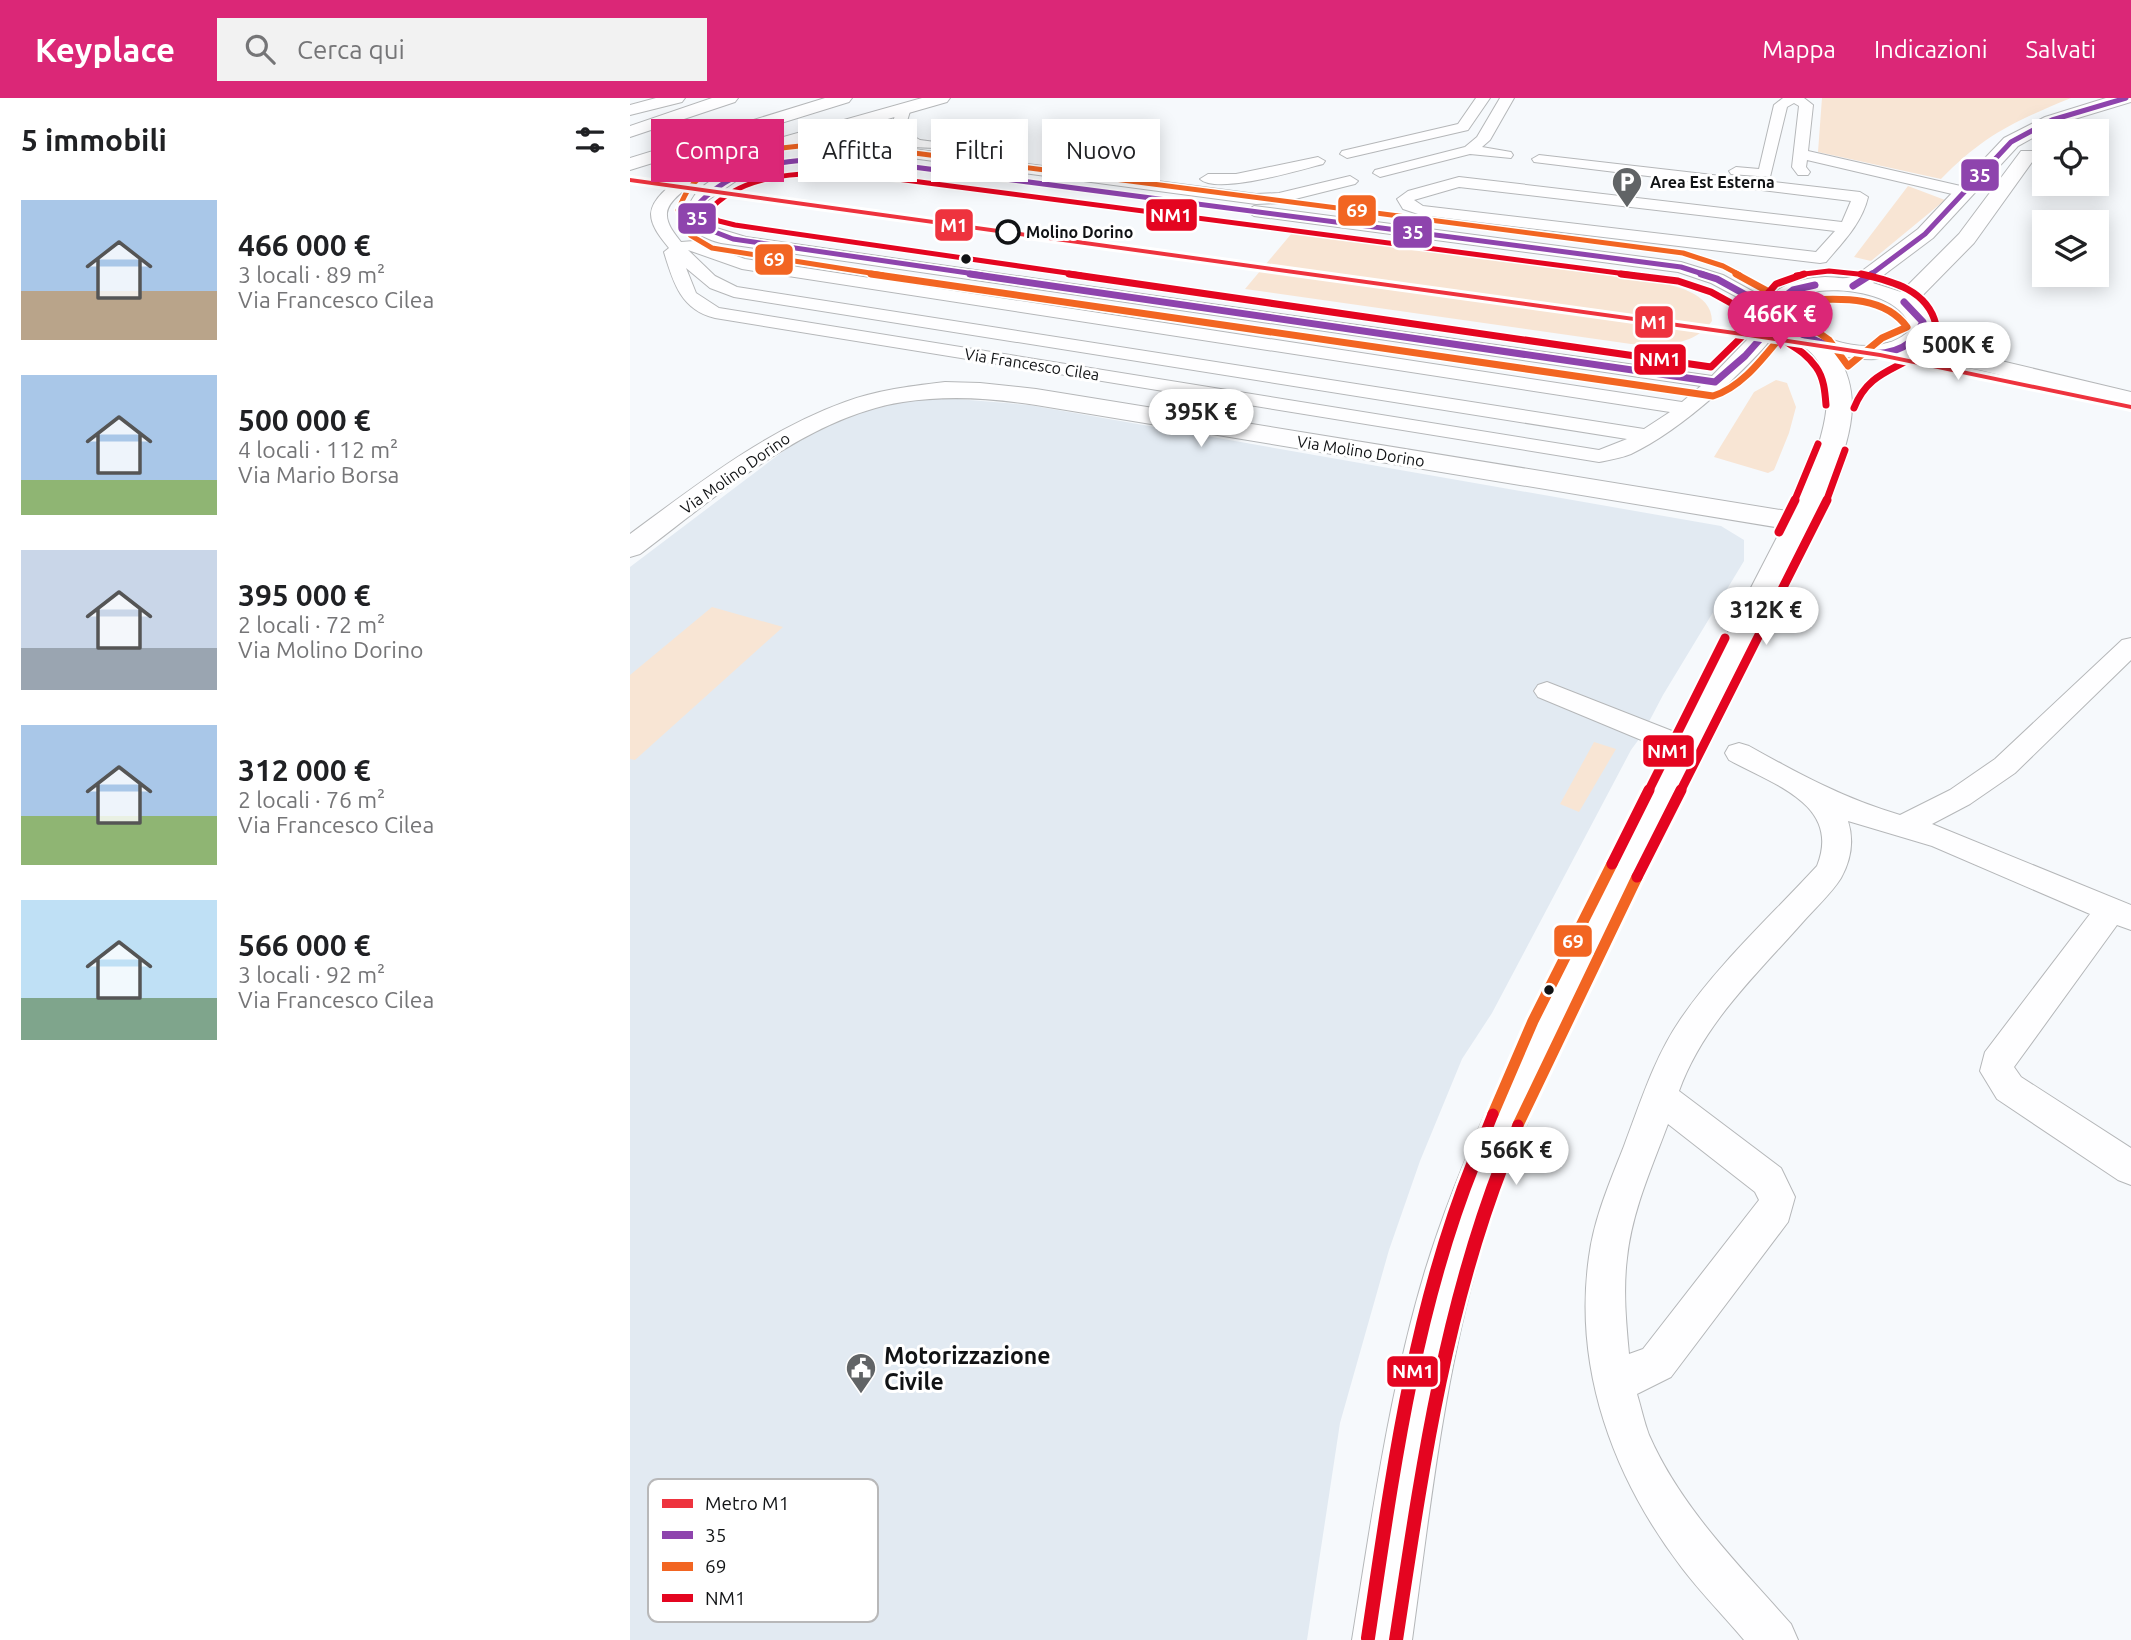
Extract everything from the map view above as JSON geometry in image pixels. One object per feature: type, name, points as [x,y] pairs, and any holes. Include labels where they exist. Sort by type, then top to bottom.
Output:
[{"type":"main road","points":[[630,110],[676,98]]},
{"type":"main road","points":[[630,132],[729,98]]},
{"type":"main road","points":[[630,145],[786,98]]},
{"type":"main road","points":[[630,164],[844,98]]},
{"type":"main road","points":[[784,143],[941,98]]},
{"type":"main road","points":[[1853,286],[1882,269],[1944,216],[1984,168],[2013,141],[2051,121],[2126,98]]},
{"type":"main road","points":[[2104,119],[2131,110]]},
{"type":"main road","points":[[1903,302],[1921,281],[1959,247],[1974,229],[2006,178],[2032,151]]},
{"type":"main road","points":[[630,185],[651,179]]},
{"type":"main road","points":[[2031,374],[1966,348],[1923,322],[1919,315],[1903,302],[1879,292],[1826,284],[1793,290],[1776,303],[1776,315],[1793,333],[1813,342],[1845,350],[1891,350],[1955,358],[2131,400]]},
{"type":"main road","points":[[1842,395],[1864,368],[1891,350],[1911,343],[1920,336],[1923,322]]},
{"type":"main road","points":[[1382,1640],[1418,1421],[1450,1271],[1486,1170],[1536,1049],[1799,522],[1830,454],[1842,395],[1841,385],[1831,362],[1813,342]]},
{"type":"main road","name":"Via Molino Dorino","points":[[630,548],[768,447],[799,429],[859,404],[891,396],[945,390],[976,390],[1036,397],[1799,522]]},
{"type":"lane","points":[[1347,154],[1463,127],[1483,98]]},
{"type":"lane","points":[[1498,98],[1508,98]]},
{"type":"lane","points":[[1470,150],[1483,139],[1508,98]]},
{"type":"lane","points":[[1652,163],[1765,174],[1781,105],[1794,98],[1806,105],[1799,167],[1805,174],[1852,189],[1860,197]]},
{"type":"lane","points":[[904,108],[897,133],[917,144],[1222,180],[1261,179],[1277,182],[1291,189],[1287,196]]},
{"type":"lane","points":[[784,147],[870,146],[913,155],[1243,197],[1279,198],[1350,181]]},
{"type":"lane","points":[[1380,173],[1470,150],[1506,155]]},
{"type":"lane","points":[[1800,154],[1965,192]]},
{"type":"lane","points":[[1539,159],[1860,197]]},
{"type":"lane","points":[[1222,180],[1318,160]]},
{"type":"lane","points":[[740,240],[708,232],[694,220],[692,211],[695,204],[710,188],[739,174],[798,161]]},
{"type":"lane","points":[[917,167],[1666,265],[1717,279],[1776,315]]},
{"type":"lane","name":"Via Francesco Cilea","points":[[689,182],[676,190],[659,208],[658,217],[667,234],[685,291],[692,301],[715,313],[1583,454],[1611,454],[1648,436],[1745,356],[1776,315]]},
{"type":"lane","points":[[1846,227],[1459,182],[1413,194],[1405,200],[1409,206],[1421,210],[1820,258],[1846,227],[1859,205],[1860,197]]},
{"type":"lane","points":[[667,234],[740,240],[1715,382]]},
{"type":"lane","points":[[667,234],[711,255],[742,264],[1685,408]]},
{"type":"lane","name":"Via Francesco Cilea","points":[[667,234],[707,281],[718,287],[754,296],[1648,436]]},
{"type":"lane","points":[[1904,826],[1960,797],[2005,766],[2131,646]]},
{"type":"lane","points":[[1547,691],[1685,747]]},
{"type":"lane","points":[[1739,753],[1816,796],[1850,811],[1904,826],[1992,859],[2121,914],[1997,1063],[1997,1071],[2009,1088],[2131,1168]]},
{"type":"lane","points":[[1775,1640],[1698,1553],[1654,1490],[1629,1439],[1611,1374],[1605,1308],[1608,1256],[1619,1207],[1660,1097],[1690,1033],[1714,999],[1829,872],[1837,856],[1839,835],[1826,806],[1816,796]]},
{"type":"lane","points":[[1611,1374],[1633,1376],[1646,1372],[1657,1363],[1775,1209],[1779,1200],[1768,1180],[1660,1097]]},
{"type":"shaded area","points":[[1822,98],[2071,98],[2033,114],[1986,140],[1941,179],[1818,152]]},
{"type":"shaded area","points":[[1908,186],[1945,200],[1871,261],[1854,257]]},
{"type":"shaded area","points":[[1292,233],[1659,283],[1680,288],[1698,297],[1706,303],[1712,321],[1696,336],[1686,340],[1653,345],[1631,344],[1245,289]]},
{"type":"shaded area","points":[[1776,380],[1787,383],[1796,407],[1774,470],[1768,473],[1714,457],[1754,392]]},
{"type":"shaded area","points":[[933,397],[1029,405],[1721,526],[1744,540],[1744,561],[1631,750],[1492,1013],[1462,1059],[1420,1161],[1389,1250],[1340,1423],[1307,1640],[630,1640],[630,567],[794,443],[826,424],[879,405]]},
{"type":"shaded area","points":[[712,607],[783,627],[635,760],[630,759],[630,675]]},
{"type":"shaded area","points":[[1594,742],[1616,749],[1579,812],[1560,804]]},
{"type":"metro line","name":"M1","points":[[630,180],[1742,334],[1880,355],[2131,407]]},
{"type":"transit line","name":"35","points":[[1853,286],[1890,262],[1925,234],[2011,142],[2052,120],[2126,98]]},
{"type":"transit line","name":"69","points":[[1782,299],[1723,266],[1683,253],[853,145],[780,149],[727,163],[705,174],[688,190],[678,210],[684,228],[696,240],[730,253],[1713,396],[1743,378],[1788,328]]},
{"type":"transit line","name":"35","points":[[1775,311],[1717,279],[1681,267],[852,159],[786,161],[742,172],[723,181],[706,194],[692,211],[702,227],[733,239],[1715,382],[1745,356],[1778,319]]},
{"type":"transit line","name":"NM1","points":[[813,173],[851,173],[1678,281],[1711,292],[1760,319],[1711,367],[735,225],[719,221],[707,213],[727,193],[741,187],[770,179],[813,173]]},
{"type":"transit line","name":"NM1","points":[[1826,405],[1824,383],[1817,367],[1773,332],[1765,319],[1762,300],[1776,284],[1799,274],[1829,271],[1860,273],[1891,281],[1916,294],[1933,311],[1937,332],[1933,342],[1923,350],[1870,382],[1860,393],[1854,408]]},
{"type":"transit line","name":"35","points":[[1815,285],[1793,290],[1776,303],[1778,319],[1810,340],[1856,352],[1879,352],[1899,348],[1914,338],[1923,322],[1904,302]]},
{"type":"transit line","name":"69","points":[[1810,300],[1849,300],[1877,305],[1900,317],[1907,327],[1882,338],[1848,366],[1836,346],[1791,313],[1791,308],[1810,300]]},
{"type":"transit line","name":"NM1","points":[[1779,532],[1805,479],[1818,444]]},
{"type":"transit line","name":"NM1","points":[[1637,877],[1831,491],[1845,450]]},
{"type":"transit line","name":"NM1","points":[[1612,864],[1725,638]]},
{"type":"transit line","name":"69","points":[[1493,1114],[1533,1021],[1612,864]]},
{"type":"transit line","name":"69","points":[[1518,1125],[1637,877]]},
{"type":"transit line","name":"NM1","points":[[1368,1638],[1400,1437],[1428,1306],[1467,1178],[1493,1114]]},
{"type":"transit line","name":"NM1","points":[[1396,1640],[1423,1464],[1449,1333],[1479,1227],[1518,1125]]},
{"type":"place","name":"Area Est Esterna","points":[[1627,209]]},
{"type":"place","name":"Molino Dorino","points":[[1008,232]]},
{"type":"place","name":"Motorizzazione Civile","points":[[861,1395]]}]
